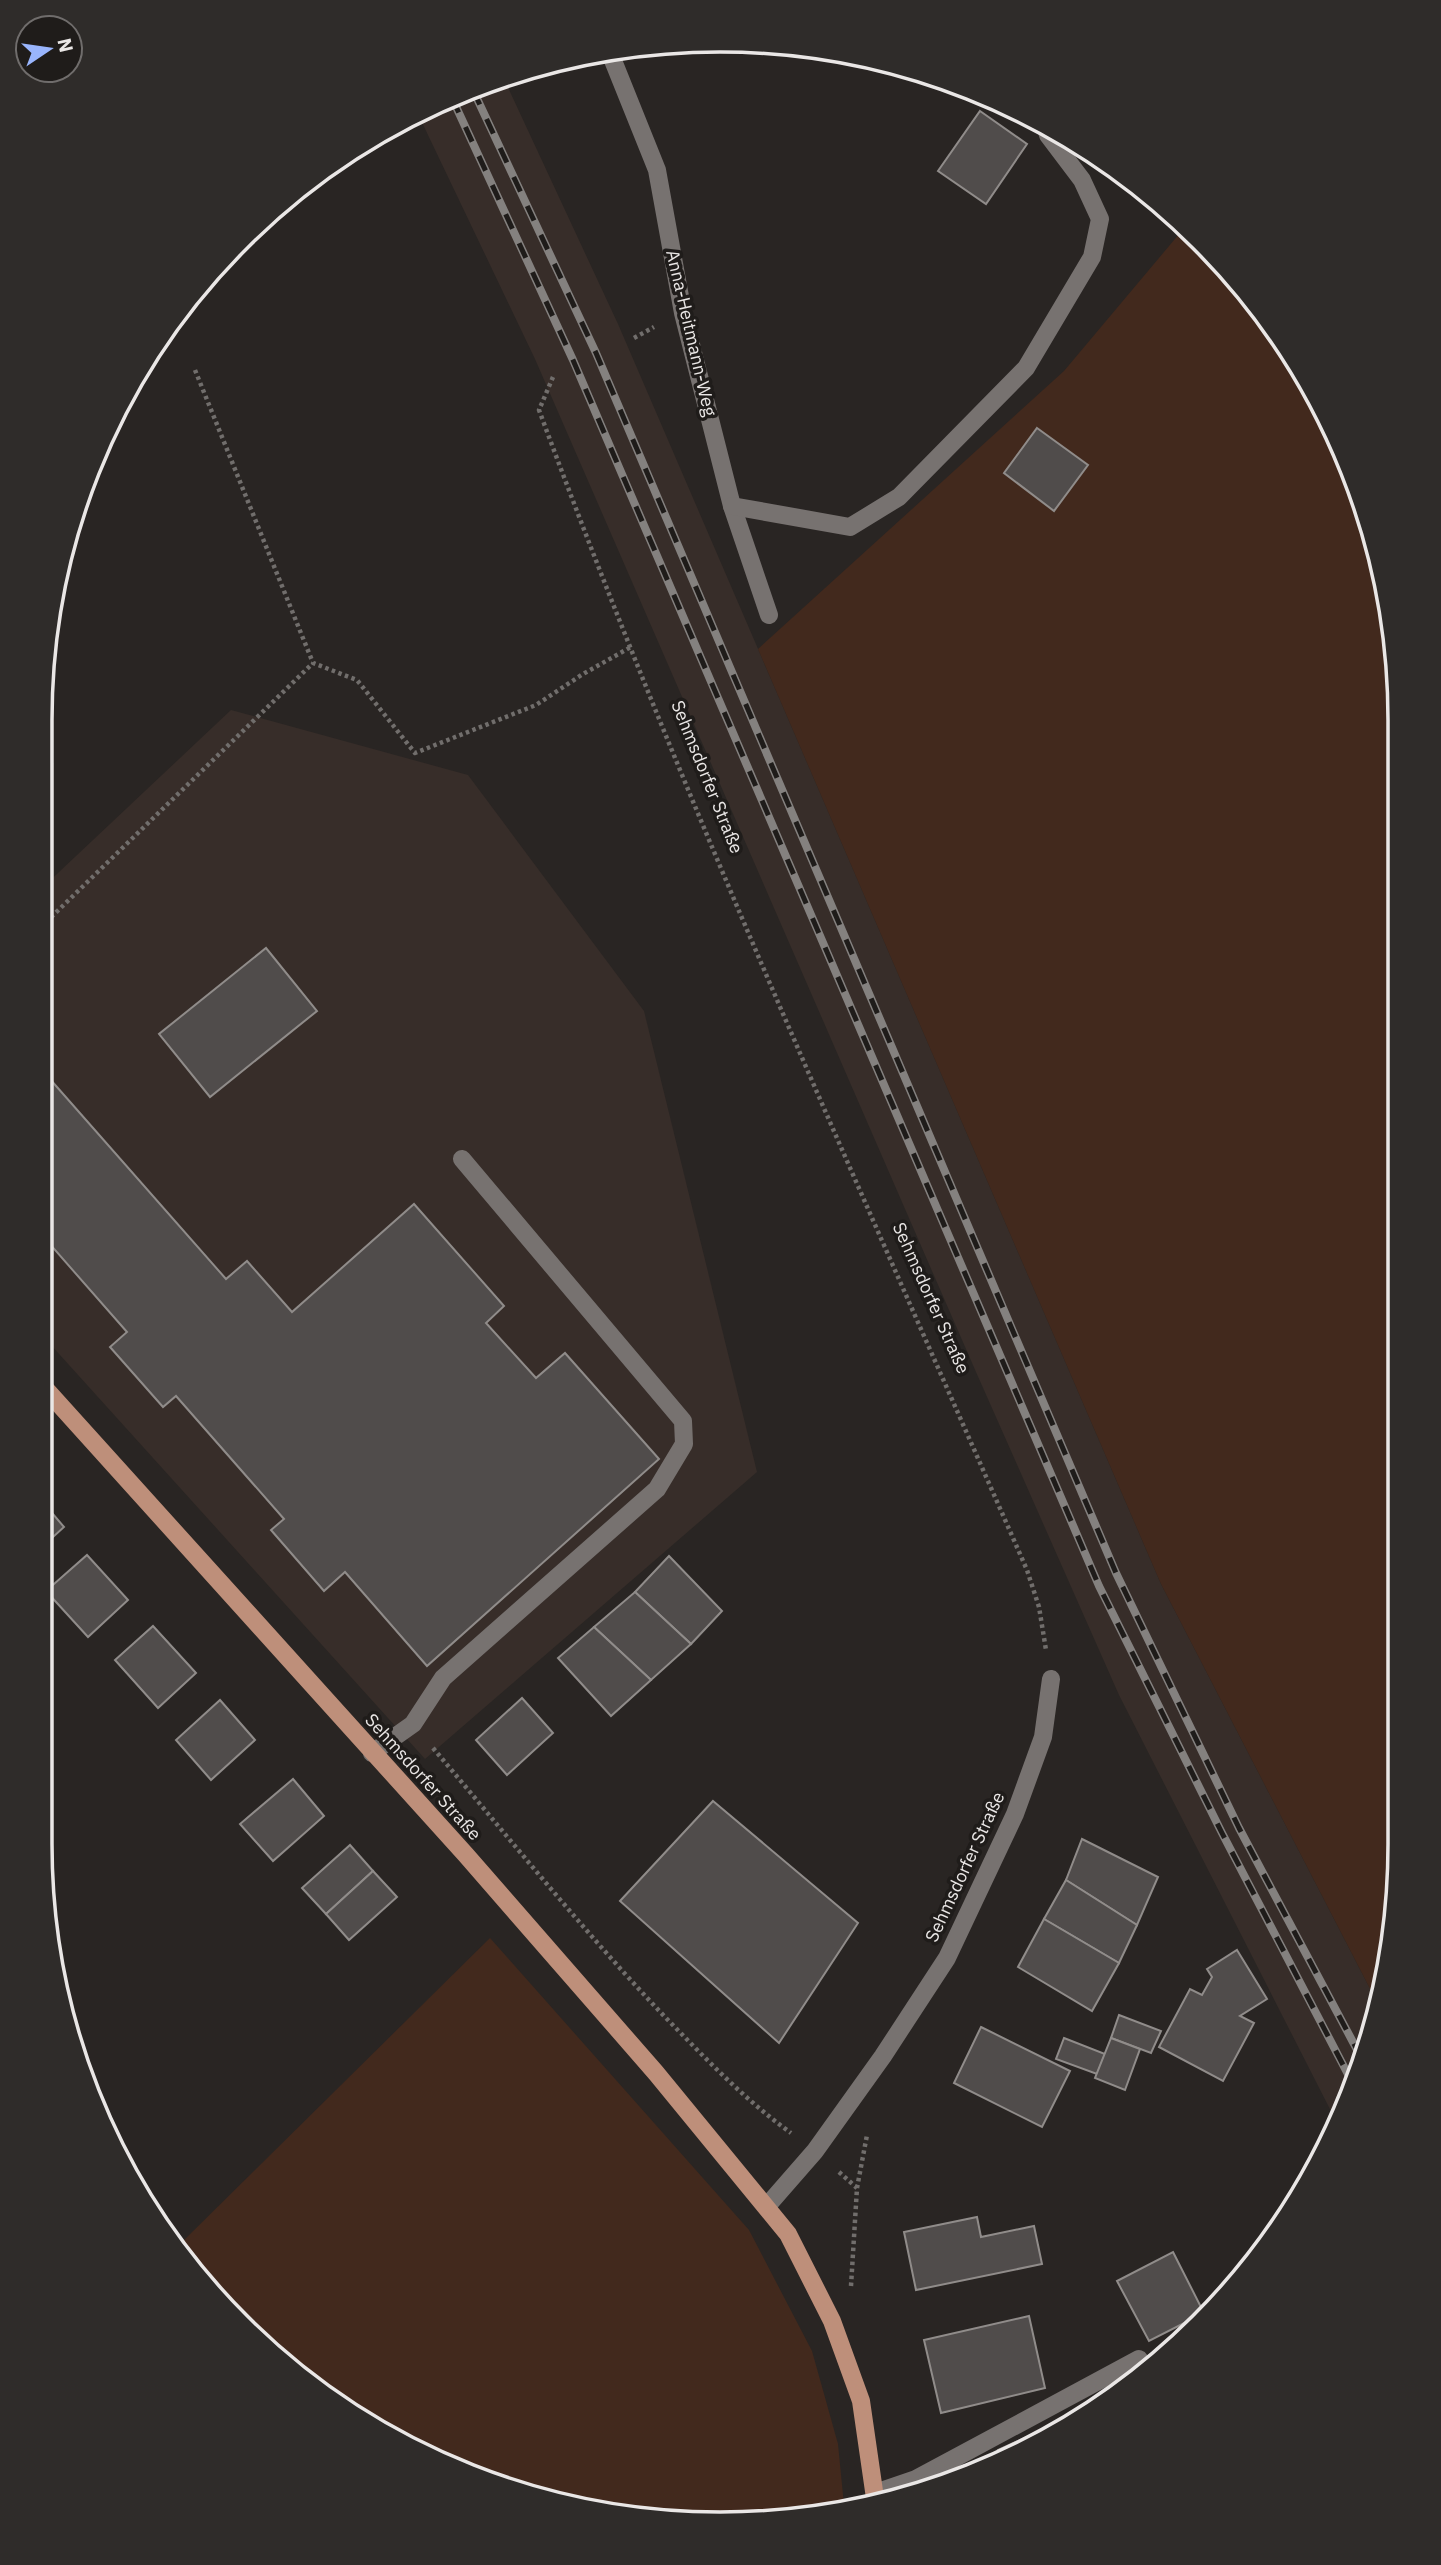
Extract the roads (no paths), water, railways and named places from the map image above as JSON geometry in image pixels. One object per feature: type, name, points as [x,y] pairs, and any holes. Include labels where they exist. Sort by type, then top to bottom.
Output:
[{"type":"main road","name":"Sehmsdorfer Straße","points":[[52,1396],[466,1856],[656,2073],[788,2234],[808,2270],[845,2353],[861,2401],[875,2494]]},
{"type":"street","name":"Anna-Heitmann-Weg","points":[[614,61],[657,170],[683,313],[732,506],[769,615]]},
{"type":"street","points":[[732,506],[850,527],[899,497],[1026,368],[1092,257],[1100,219],[1082,180],[1052,140]]},
{"type":"street","points":[[372,1753],[412,1724],[443,1678],[657,1489],[684,1444],[682,1421],[462,1159]]},
{"type":"street","name":"Sehmsdorfer Straße","points":[[767,2206],[816,2151],[947,1958],[1015,1814],[1043,1737],[1051,1679]]},
{"type":"street","points":[[880,2493],[916,2479],[1139,2360]]},
{"type":"railway","points":[[477,99],[596,353],[1116,1573],[1239,1828],[1356,2048]]},
{"type":"railway","points":[[456,107],[573,360],[1099,1586],[1222,1833],[1348,2074]]}]
